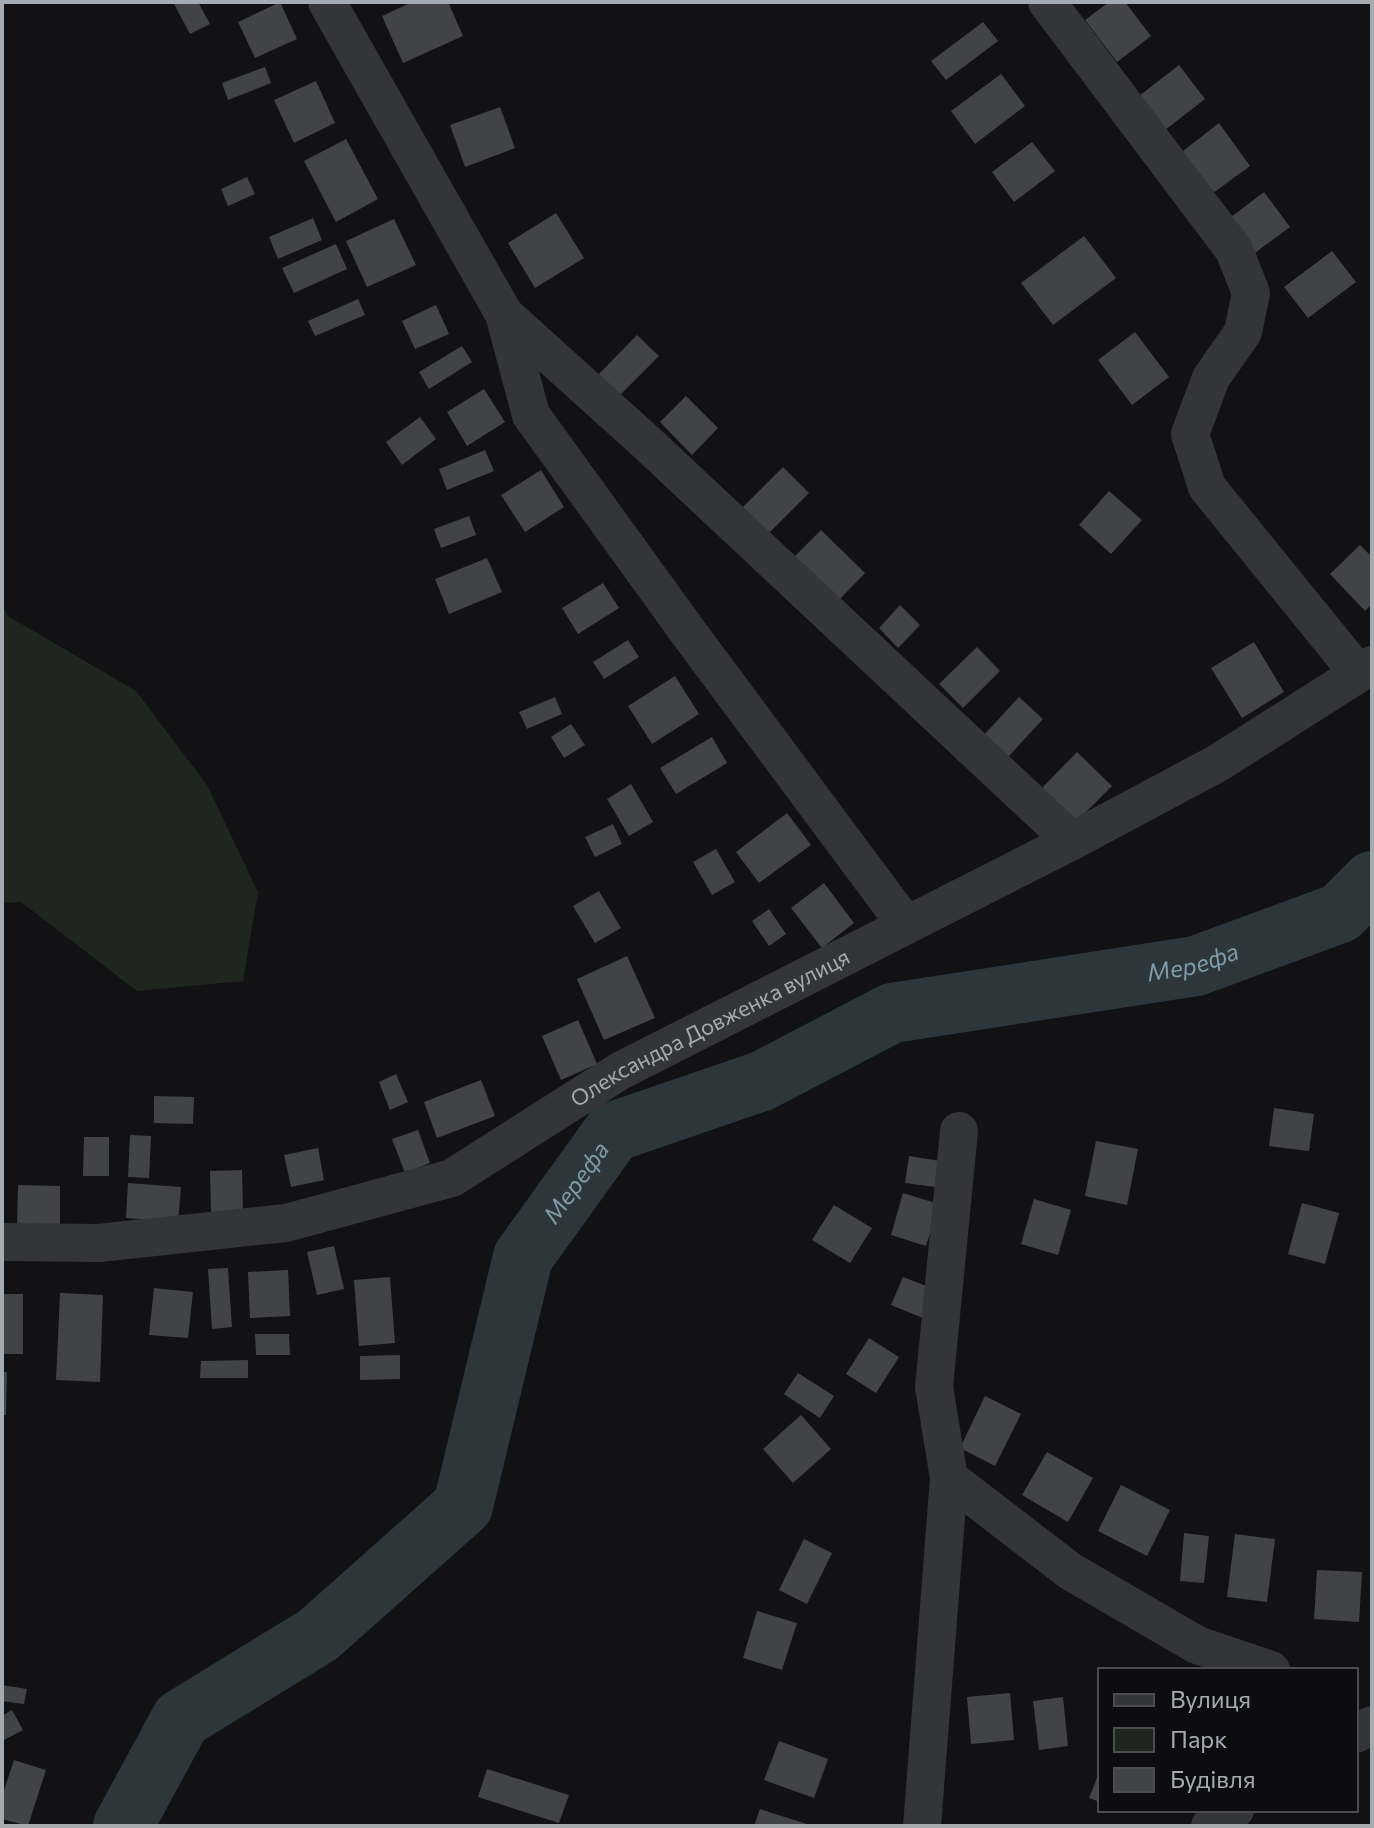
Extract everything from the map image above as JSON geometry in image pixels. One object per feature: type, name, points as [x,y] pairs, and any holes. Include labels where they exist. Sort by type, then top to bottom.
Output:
[{"type":"street","points":[[327,2],[504,314],[531,415],[906,925]]},
{"type":"street","points":[[1047,2],[1234,250],[1251,293],[1243,332],[1211,378],[1190,434],[1207,487],[1365,669]]},
{"type":"street","points":[[504,314],[647,443],[1072,841]]},
{"type":"street","name":"Олександра Довженка вулиця","points":[[2,1242],[99,1243],[286,1223],[452,1178],[620,1071],[1072,841],[1218,763],[1365,669]]},
{"type":"street","points":[[922,1826],[949,1478],[934,1387],[959,1131]]},
{"type":"street","points":[[949,1478],[1083,1578],[1197,1645],[1265,1668]]},
{"type":"street","points":[[1210,1826],[1232,1812]]},
{"type":"green space","points":[[2,603],[8,616],[136,691],[207,785],[258,892],[243,981],[137,991],[21,902],[2,903]]},
{"type":"building","points":[[173,2],[198,2],[210,24],[190,34]]},
{"type":"building","points":[[280,2],[297,39],[255,58],[238,22]]},
{"type":"building","points":[[412,2],[448,2],[463,36],[403,63],[382,16]]},
{"type":"building","points":[[1109,2],[1125,2],[1151,36],[1117,62],[1085,20]]},
{"type":"building","points":[[983,22],[998,41],[946,80],[931,61]]},
{"type":"building","points":[[1179,65],[1205,99],[1165,130],[1139,96]]},
{"type":"building","points":[[265,67],[271,83],[228,100],[222,83]]},
{"type":"building","points":[[1001,74],[1025,106],[975,144],[951,111]]},
{"type":"building","points":[[316,81],[335,123],[294,143],[274,100]]},
{"type":"building","points":[[500,107],[515,148],[465,167],[450,125]]},
{"type":"building","points":[[1219,123],[1250,166],[1209,196],[1178,155]]},
{"type":"building","points":[[346,139],[378,199],[336,222],[304,161]]},
{"type":"building","points":[[1032,142],[1055,171],[1014,202],[992,172]]},
{"type":"building","points":[[247,177],[255,194],[228,206],[221,189]]},
{"type":"building","points":[[1264,192],[1290,227],[1252,255],[1227,220]]},
{"type":"building","points":[[556,213],[584,258],[535,288],[508,243]]},
{"type":"building","points":[[313,218],[322,240],[278,259],[269,237]]},
{"type":"building","points":[[394,219],[416,265],[367,287],[346,241]]},
{"type":"building","points":[[1084,236],[1116,278],[1053,325],[1021,283]]},
{"type":"building","points":[[336,244],[347,269],[294,293],[282,268]]},
{"type":"building","points":[[1332,251],[1356,282],[1308,318],[1284,287]]},
{"type":"building","points":[[358,299],[365,315],[315,336],[308,321]]},
{"type":"building","points":[[436,305],[449,334],[415,349],[402,321]]},
{"type":"building","points":[[1135,332],[1169,377],[1132,405],[1098,360]]},
{"type":"building","points":[[637,335],[659,356],[618,397],[597,376]]},
{"type":"building","points":[[462,346],[472,362],[429,389],[419,372]]},
{"type":"building","points":[[484,389],[505,422],[467,446],[447,412]]},
{"type":"building","points":[[686,396],[718,428],[692,455],[660,422]]},
{"type":"building","points":[[420,417],[436,439],[402,465],[386,442]]},
{"type":"building","points":[[485,450],[494,471],[447,490],[439,469]]},
{"type":"building","points":[[783,467],[809,493],[769,533],[743,507]]},
{"type":"building","points":[[541,470],[564,507],[525,532],[501,495]]},
{"type":"building","points":[[1109,491],[1142,520],[1111,554],[1079,525]]},
{"type":"building","points":[[469,516],[476,535],[441,548],[434,529]]},
{"type":"building","points":[[821,530],[865,573],[838,601],[794,557]]},
{"type":"building","points":[[1360,545],[1372,557],[1372,604],[1365,611],[1330,574]]},
{"type":"building","points":[[487,558],[502,592],[449,614],[435,579]]},
{"type":"building","points":[[603,583],[619,608],[578,634],[562,608]]},
{"type":"building","points":[[900,605],[920,625],[898,648],[879,628]]},
{"type":"building","points":[[628,640],[639,657],[604,679],[593,662]]},
{"type":"building","points":[[1254,642],[1284,692],[1242,718],[1211,668]]},
{"type":"building","points":[[977,647],[1000,671],[963,708],[939,684]]},
{"type":"building","points":[[675,676],[699,714],[652,744],[628,706]]},
{"type":"building","points":[[555,697],[562,714],[527,729],[519,712]]},
{"type":"building","points":[[1019,697],[1043,719],[1008,757],[984,735]]},
{"type":"building","points":[[571,724],[585,745],[564,758],[551,737]]},
{"type":"building","points":[[712,737],[727,763],[676,794],[660,768]]},
{"type":"building","points":[[1077,752],[1112,786],[1076,822],[1042,788]]},
{"type":"building","points":[[631,784],[653,822],[629,836],[607,799]]},
{"type":"building","points":[[787,813],[811,845],[759,883],[736,852]]},
{"type":"building","points":[[613,824],[622,844],[595,857],[585,837]]},
{"type":"building","points":[[716,849],[735,882],[712,895],[693,862]]},
{"type":"building","points":[[824,883],[854,923],[822,948],[791,908]]},
{"type":"building","points":[[599,891],[621,928],[595,943],[573,906]]},
{"type":"building","points":[[769,909],[786,934],[769,946],[752,921]]},
{"type":"building","points":[[627,956],[655,1018],[604,1040],[577,979]]},
{"type":"building","points":[[578,1020],[597,1064],[561,1080],[542,1036]]},
{"type":"building","points":[[396,1074],[408,1102],[390,1110],[379,1082]]},
{"type":"building","points":[[481,1080],[495,1116],[437,1138],[424,1102]]},
{"type":"building","points":[[154,1096],[194,1097],[193,1124],[154,1123]]},
{"type":"building","points":[[1274,1108],[1314,1114],[1309,1151],[1269,1146]]},
{"type":"building","points":[[418,1130],[430,1163],[405,1173],[392,1139]]},
{"type":"building","points":[[130,1135],[151,1136],[149,1178],[128,1177]]},
{"type":"building","points":[[84,1137],[109,1137],[109,1176],[83,1176]]},
{"type":"building","points":[[1096,1141],[1138,1149],[1127,1205],[1085,1196]]},
{"type":"building","points":[[318,1148],[324,1180],[291,1187],[284,1155]]},
{"type":"building","points":[[909,1156],[946,1162],[942,1188],[905,1183]]},
{"type":"building","points":[[242,1170],[243,1213],[211,1214],[210,1171]]},
{"type":"building","points":[[128,1183],[181,1187],[178,1222],[126,1218]]},
{"type":"building","points":[[18,1185],[60,1186],[60,1229],[17,1228]]},
{"type":"building","points":[[903,1193],[939,1204],[926,1246],[891,1235]]},
{"type":"building","points":[[1034,1199],[1071,1210],[1058,1255],[1021,1244]]},
{"type":"building","points":[[1302,1203],[1339,1213],[1325,1264],[1288,1254]]},
{"type":"building","points":[[834,1205],[872,1228],[850,1263],[812,1240]]},
{"type":"building","points":[[334,1246],[344,1289],[317,1295],[307,1252]]},
{"type":"building","points":[[228,1268],[232,1327],[212,1329],[208,1269]]},
{"type":"building","points":[[288,1270],[290,1316],[250,1318],[248,1272]]},
{"type":"building","points":[[390,1277],[395,1343],[359,1346],[354,1280]]},
{"type":"building","points":[[903,1277],[934,1289],[923,1318],[891,1305]]},
{"type":"building","points":[[154,1288],[193,1292],[188,1338],[149,1335]]},
{"type":"building","points":[[60,1293],[103,1295],[100,1382],[56,1380]]},
{"type":"building","points":[[2,1294],[23,1294],[23,1354],[2,1354]]},
{"type":"building","points":[[255,1334],[289,1334],[290,1355],[256,1355]]},
{"type":"building","points":[[869,1338],[899,1357],[876,1393],[846,1374]]},
{"type":"building","points":[[400,1355],[400,1379],[360,1380],[360,1356]]},
{"type":"building","points":[[248,1360],[248,1378],[200,1378],[201,1361]]},
{"type":"building","points":[[2,1372],[7,1372],[6,1415],[2,1415]]},
{"type":"building","points":[[798,1373],[834,1396],[820,1418],[784,1394]]},
{"type":"building","points":[[985,1396],[1021,1414],[995,1466],[960,1448]]},
{"type":"building","points":[[801,1415],[831,1449],[793,1483],[763,1449]]},
{"type":"building","points":[[1047,1452],[1093,1478],[1068,1522],[1022,1495]]},
{"type":"building","points":[[1121,1485],[1170,1510],[1147,1556],[1098,1531]]},
{"type":"building","points":[[1184,1533],[1209,1536],[1204,1583],[1180,1581]]},
{"type":"building","points":[[1235,1534],[1275,1539],[1267,1602],[1227,1597]]},
{"type":"building","points":[[804,1539],[832,1553],[807,1604],[779,1590]]},
{"type":"building","points":[[1317,1570],[1362,1572],[1359,1622],[1314,1619]]},
{"type":"building","points":[[757,1611],[797,1623],[782,1670],[743,1658]]},
{"type":"building","points":[[2,1685],[27,1689],[24,1704],[2,1701]]},
{"type":"building","points":[[1010,1693],[1014,1740],[971,1744],[967,1697]]},
{"type":"building","points":[[1063,1697],[1068,1746],[1039,1750],[1033,1701]]},
{"type":"building","points":[[12,1710],[23,1730],[2,1741],[2,1716]]},
{"type":"building","points":[[779,1741],[828,1759],[814,1798],[764,1780]]},
{"type":"building","points":[[14,1760],[46,1770],[28,1826],[2,1819],[2,1796]]},
{"type":"building","points":[[487,1769],[569,1795],[559,1823],[478,1797]]},
{"type":"building","points":[[1098,1775],[1098,1801],[1089,1798]]},
{"type":"building","points":[[760,1809],[810,1825],[810,1826],[754,1826]]},
{"type":"waterway","name":"Мерефа","points":[[123,1826],[181,1719],[318,1635],[463,1506],[523,1257],[613,1132],[762,1081],[892,1013],[1196,966],[1340,913],[1372,881]]}]
